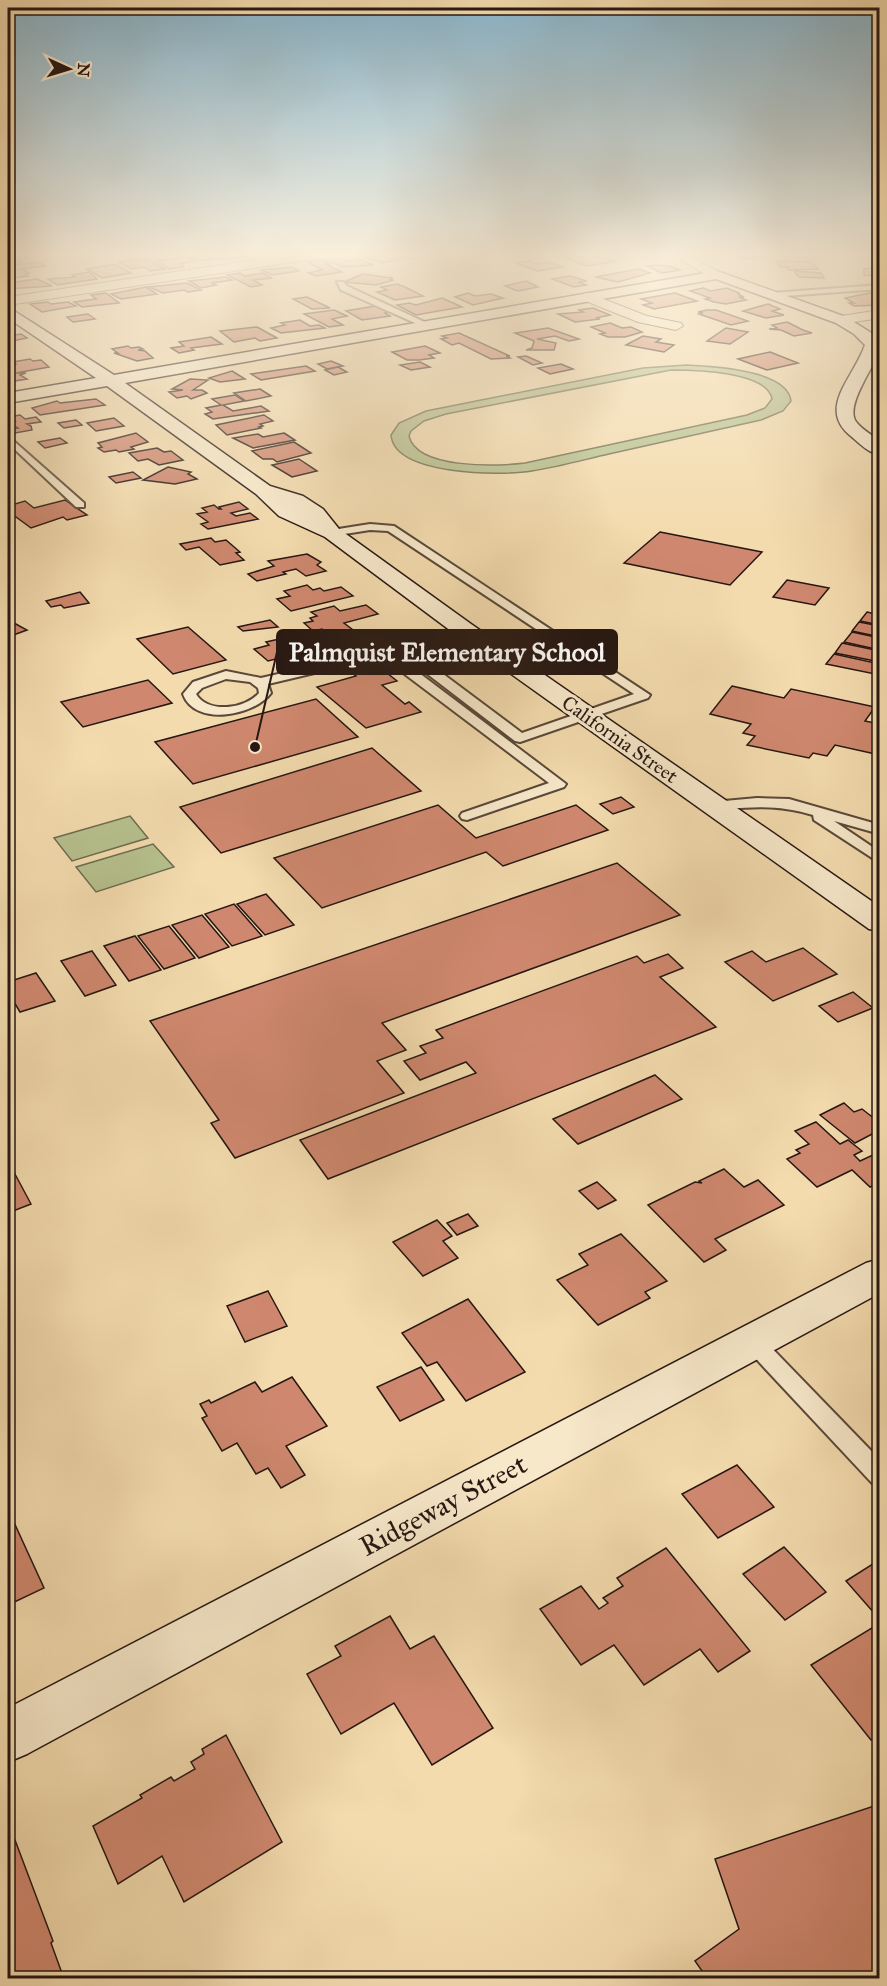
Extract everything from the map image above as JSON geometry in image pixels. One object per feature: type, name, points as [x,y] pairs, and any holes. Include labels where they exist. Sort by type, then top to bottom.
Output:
[{"type":"main road","name":"California Street","points":[[54,345],[109,379],[263,490],[276,506],[297,520],[332,534],[879,922]]},
{"type":"main road","points":[[8,398],[315,345]]},
{"type":"main road","points":[[876,347],[844,405],[844,417],[850,428],[879,450]]},
{"type":"main road","name":"Ridgeway Street","points":[[8,1736],[879,1274]]},
{"type":"lane","points":[[8,439],[80,505]]},
{"type":"lane","points":[[332,534],[370,527],[390,528],[644,695],[502,744]]},
{"type":"lane","points":[[260,682],[265,693],[262,698],[255,703],[233,710],[220,710],[199,705],[190,695],[192,689],[198,684],[216,677],[236,675],[260,682],[402,649],[463,629]]},
{"type":"lane","points":[[402,649],[520,738]]},
{"type":"lane","points":[[384,653],[502,744],[560,784],[467,816]]},
{"type":"lane","points":[[713,806],[757,802],[789,803],[879,830]]},
{"type":"lane","points":[[806,808],[879,859]]},
{"type":"lane","points":[[752,1341],[879,1476]]},
{"type":"green space","points":[[686,365],[747,372],[777,382],[787,391],[791,401],[783,411],[761,420],[518,473],[475,473],[429,466],[410,459],[397,449],[391,435],[399,423],[426,411],[643,368]],"holes":[[[671,370],[711,372],[744,378],[767,390],[772,399],[765,408],[747,415],[525,463],[479,465],[442,460],[427,455],[415,447],[409,436],[411,431],[424,421],[446,414]]]},
{"type":"green space","points":[[130,816],[148,838],[72,861],[54,838]]},
{"type":"green space","points":[[153,844],[174,867],[96,892],[76,867]]},
{"type":"building","points":[[182,345],[217,345],[191,348],[194,350],[179,353],[171,348],[184,346]]},
{"type":"building","points":[[462,345],[485,345],[510,356],[506,356],[510,358],[491,359]]},
{"type":"building","points":[[533,345],[556,345],[554,350],[526,350],[532,348]]},
{"type":"building","points":[[626,345],[672,345],[674,345],[664,352]]},
{"type":"building","points":[[128,346],[139,347],[143,349],[138,350],[145,351],[153,358],[137,361],[114,353],[118,353],[112,349]]},
{"type":"building","points":[[425,346],[440,353],[429,355],[434,358],[407,360],[392,352]]},
{"type":"building","points":[[770,352],[798,363],[767,370],[738,359]]},
{"type":"building","points":[[526,356],[542,363],[533,365],[518,357]]},
{"type":"building","points":[[41,360],[49,367],[16,373],[26,373],[20,375],[27,379],[8,382],[8,366],[16,364],[13,362]]},
{"type":"building","points":[[331,361],[343,366],[327,369],[318,364]]},
{"type":"building","points":[[420,362],[430,367],[411,370],[400,365]]},
{"type":"building","points":[[561,364],[573,369],[550,374],[538,368]]},
{"type":"building","points":[[306,366],[315,371],[261,380],[251,374]]},
{"type":"building","points":[[338,367],[347,372],[334,375],[325,370]]},
{"type":"building","points":[[232,371],[245,379],[220,382],[209,378]]},
{"type":"building","points":[[190,379],[208,380],[193,390],[202,390],[207,393],[191,399],[187,396],[177,398],[169,392],[183,390],[172,389]]},
{"type":"building","points":[[260,389],[271,396],[246,401],[234,393]]},
{"type":"building","points":[[235,395],[244,401],[223,405],[233,411],[261,406],[269,411],[213,419],[205,414],[212,412],[206,408],[221,405],[212,399]]},
{"type":"building","points":[[96,399],[105,405],[40,415],[32,408],[57,401],[60,403]]},
{"type":"building","points":[[20,415],[25,419],[36,417],[41,422],[27,424],[32,430],[15,433],[12,429],[18,428],[9,422],[15,421],[9,417]]},
{"type":"building","points":[[264,415],[273,421],[260,424],[263,426],[259,427],[261,428],[227,435],[216,425]]},
{"type":"building","points":[[114,418],[124,426],[96,431],[87,423]]},
{"type":"building","points":[[76,420],[82,425],[64,428],[58,423]]},
{"type":"building","points":[[136,433],[148,442],[131,447],[134,449],[119,452],[116,450],[104,452],[98,448],[102,447],[98,443]]},
{"type":"building","points":[[284,433],[295,440],[253,448],[233,438],[258,434],[263,437]]},
{"type":"building","points":[[60,438],[67,443],[45,448],[38,442]]},
{"type":"building","points":[[294,442],[311,453],[277,462],[273,459],[263,459],[252,451]]},
{"type":"building","points":[[157,448],[164,452],[171,451],[183,460],[159,465],[148,459],[138,461],[129,453]]},
{"type":"building","points":[[299,459],[317,471],[292,477],[272,465]]},
{"type":"building","points":[[168,467],[191,472],[188,474],[197,479],[175,484],[143,480]]},
{"type":"building","points":[[133,472],[141,478],[116,483],[109,477]]},
{"type":"building","points":[[65,500],[87,515],[67,520],[63,517],[31,528],[8,511],[8,506],[25,501],[34,508]]},
{"type":"building","points":[[239,502],[248,509],[231,513],[236,516],[250,513],[258,519],[208,529],[201,524],[208,522],[197,514],[207,512],[202,508],[214,505],[221,509],[219,507]]},
{"type":"building","points":[[660,532],[762,552],[730,585],[624,563]]},
{"type":"building","points":[[211,538],[215,542],[226,540],[240,552],[236,553],[244,560],[220,565],[199,547],[186,550],[180,544]]},
{"type":"building","points":[[307,554],[321,562],[317,565],[326,571],[306,576],[296,569],[283,572],[286,574],[257,581],[248,574],[274,566],[268,561]]},
{"type":"building","points":[[787,580],[829,588],[815,605],[773,597]]},
{"type":"building","points":[[307,585],[313,590],[320,588],[324,591],[341,587],[353,596],[291,611],[277,599],[290,596],[284,591]]},
{"type":"building","points":[[80,592],[89,603],[64,608],[61,605],[51,607],[46,601]]},
{"type":"building","points":[[366,605],[378,614],[344,623],[357,633],[334,639],[322,629],[313,631],[304,623],[313,621],[310,618],[317,616],[311,612],[334,606],[340,611]]},
{"type":"building","points":[[867,612],[880,615],[880,625],[860,621]]},
{"type":"building","points":[[270,620],[278,627],[243,631],[238,627]]},
{"type":"building","points":[[859,622],[880,626],[880,637],[852,631]]},
{"type":"building","points":[[14,623],[27,630],[8,637],[8,625]]},
{"type":"building","points":[[188,627],[226,660],[173,674],[137,639]]},
{"type":"building","points":[[852,632],[880,638],[880,650],[844,642]]},
{"type":"building","points":[[288,637],[293,641],[308,637],[321,648],[268,661],[254,649],[269,645],[266,642]]},
{"type":"building","points":[[842,643],[880,651],[880,662],[835,653]]},
{"type":"building","points":[[834,654],[880,664],[880,668],[875,674],[826,664]]},
{"type":"building","points":[[378,666],[397,681],[382,685],[405,704],[409,702],[421,712],[366,728],[317,687],[356,676],[352,673]]},
{"type":"building","points":[[148,680],[172,703],[83,727],[61,702]]},
{"type":"building","points":[[732,686],[784,698],[791,689],[875,707],[865,721],[880,724],[880,755],[835,745],[827,756],[813,753],[809,758],[747,745],[755,736],[743,733],[751,724],[710,714]]},
{"type":"building","points":[[316,699],[358,737],[193,784],[155,742]]},
{"type":"building","points":[[372,748],[421,791],[221,853],[180,807]]},
{"type":"building","points":[[621,797],[634,807],[613,814],[600,804]]},
{"type":"building","points":[[438,805],[476,838],[576,805],[608,830],[503,866],[486,852],[322,908],[274,858]]},
{"type":"building","points":[[617,863],[680,915],[382,1023],[406,1050],[377,1061],[404,1093],[235,1158],[211,1123],[219,1120],[150,1021]]},
{"type":"building","points":[[266,894],[294,925],[265,935],[237,904]]},
{"type":"building","points":[[234,904],[262,936],[232,946],[205,914]]},
{"type":"building","points":[[202,915],[229,947],[199,958],[172,925]]},
{"type":"building","points":[[169,926],[195,958],[164,969],[138,936]]},
{"type":"building","points":[[135,936],[161,970],[129,981],[104,946]]},
{"type":"building","points":[[803,948],[837,974],[773,1001],[725,962],[752,951],[766,962]]},
{"type":"building","points":[[92,951],[116,985],[85,996],[61,961]]},
{"type":"building","points":[[668,954],[683,968],[660,977],[716,1027],[328,1179],[300,1140],[476,1073],[466,1062],[420,1080],[404,1061],[426,1053],[420,1046],[443,1038],[436,1030],[637,956],[644,963]]},
{"type":"building","points":[[36,973],[55,1001],[20,1012],[8,992],[8,980]]},
{"type":"building","points":[[853,992],[873,1008],[838,1022],[819,1006]]},
{"type":"building","points":[[655,1075],[682,1099],[578,1144],[553,1119]]},
{"type":"building","points":[[844,1103],[854,1112],[862,1109],[880,1123],[878,1131],[855,1143],[820,1115]]},
{"type":"building","points":[[816,1122],[840,1144],[848,1140],[862,1151],[854,1155],[860,1161],[877,1153],[880,1155],[880,1182],[870,1187],[852,1170],[817,1187],[787,1159],[800,1153],[796,1150],[809,1144],[795,1131]]},
{"type":"building","points":[[8,1161],[31,1204],[8,1213]]},
{"type":"building","points":[[724,1169],[744,1187],[758,1180],[784,1205],[715,1239],[726,1250],[704,1262],[648,1205],[695,1182],[702,1183],[699,1181]]},
{"type":"building","points":[[597,1182],[616,1200],[598,1209],[579,1191]]},
{"type":"building","points":[[468,1214],[478,1226],[457,1235],[447,1223]]},
{"type":"building","points":[[437,1220],[452,1236],[443,1241],[458,1258],[423,1276],[393,1242]]},
{"type":"building","points":[[621,1234],[667,1281],[645,1292],[650,1298],[598,1325],[557,1280],[588,1265],[579,1254]]},
{"type":"building","points":[[268,1291],[287,1326],[245,1342],[227,1306]]},
{"type":"building","points":[[468,1299],[525,1372],[466,1401],[437,1362],[427,1366],[402,1333]]},
{"type":"building","points":[[421,1367],[444,1400],[400,1421],[377,1387]]},
{"type":"building","points":[[292,1377],[327,1426],[286,1446],[305,1475],[281,1488],[268,1468],[256,1474],[237,1443],[222,1451],[202,1418],[207,1416],[200,1404],[209,1400],[211,1403],[255,1382],[262,1392]]},
{"type":"building","points":[[737,1465],[774,1507],[718,1538],[682,1494]]},
{"type":"building","points":[[12,1518],[44,1588],[8,1605],[8,1520]]},
{"type":"building","points":[[784,1547],[826,1592],[785,1620],[743,1574]]},
{"type":"building","points":[[666,1548],[750,1651],[718,1672],[700,1649],[644,1685],[614,1645],[581,1665],[540,1609],[581,1586],[599,1609],[608,1603],[603,1598],[623,1586],[617,1578]]},
{"type":"building","points":[[879,1560],[880,1611],[875,1614],[846,1581]]},
{"type":"building","points":[[390,1616],[410,1649],[434,1636],[493,1728],[432,1765],[394,1703],[341,1734],[307,1674],[341,1656],[335,1646]]},
{"type":"building","points":[[880,1623],[880,1734],[871,1740],[811,1665]]},
{"type":"building","points":[[226,1735],[282,1842],[184,1902],[162,1856],[118,1884],[93,1826],[142,1798],[140,1795],[171,1777],[174,1781],[195,1769],[191,1762],[204,1754],[202,1749]]},
{"type":"building","points":[[880,1804],[880,1978],[707,1978],[695,1961],[739,1929],[715,1859]]},
{"type":"building","points":[[15,1840],[53,1941],[51,1943],[63,1976],[58,1978],[8,1978],[8,1844]]},
{"type":"place","name":"Palmquist Elementary School","points":[[255,747]]}]
